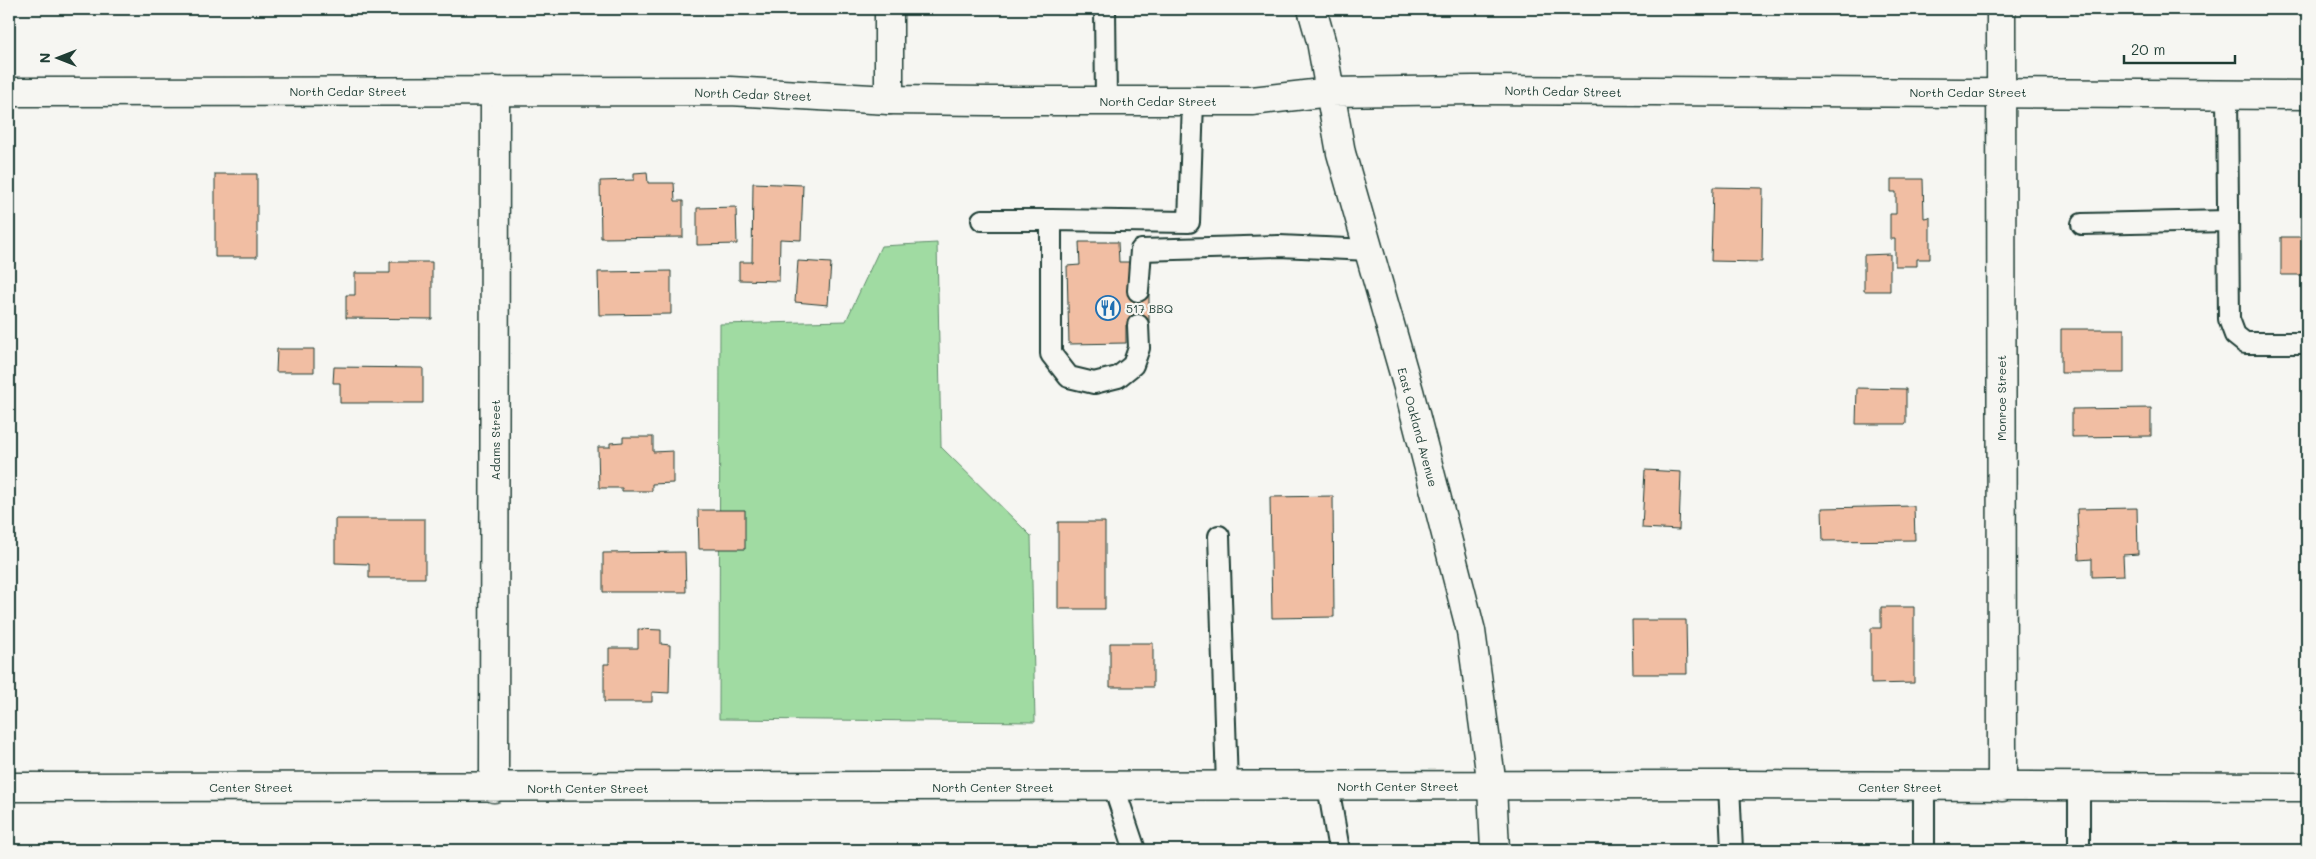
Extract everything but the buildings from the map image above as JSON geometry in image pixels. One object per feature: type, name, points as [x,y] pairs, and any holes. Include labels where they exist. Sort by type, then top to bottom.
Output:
[{"type":"street","points":[[889,100],[890,9]]},
{"type":"street","name":"East Oakland Avenue","points":[[1312,9],[1321,41],[1341,153],[1409,391],[1471,631],[1492,786],[1495,850]]},
{"type":"street","name":"Monroe Street","points":[[2001,9],[2002,787]]},
{"type":"street","name":"North Cedar Street","points":[[9,92],[730,91],[889,100],[1194,101],[1252,101],[1330,92],[1474,90],[2307,95]]},
{"type":"street","name":"Adams Street","points":[[494,788],[496,91]]},
{"type":"street","name":"North Center Street","points":[[494,788],[1492,786]]},
{"type":"street","name":"Center Street","points":[[1492,786],[2307,787]]},
{"type":"street","name":"Center Street","points":[[9,787],[494,788]]},
{"type":"lane","points":[[1105,9],[1106,100]]},
{"type":"lane","points":[[2227,95],[2229,319],[2235,335],[2245,343],[2307,343]]},
{"type":"lane","points":[[982,220],[1189,222],[1194,101]]},
{"type":"lane","points":[[1051,220],[1051,354],[1068,377],[1094,383],[1118,377],[1132,365],[1139,348],[1138,325]]},
{"type":"lane","points":[[2082,224],[2228,221]]},
{"type":"lane","points":[[1138,291],[1140,250],[1279,246],[1370,250]]},
{"type":"lane","points":[[1219,536],[1227,786]]},
{"type":"lane","points":[[1328,786],[1339,850]]},
{"type":"lane","points":[[1729,786],[1732,850]]},
{"type":"lane","points":[[1114,787],[1135,850]]},
{"type":"lane","points":[[1924,787],[1924,850]]},
{"type":"lane","points":[[2079,787],[2079,850]]},
{"type":"green space","points":[[937,243],[941,447],[1031,536],[1035,722],[719,719],[720,324],[846,321],[881,246]]},
{"type":"place","name":"517 BBQ","points":[[1108,308]]}]
